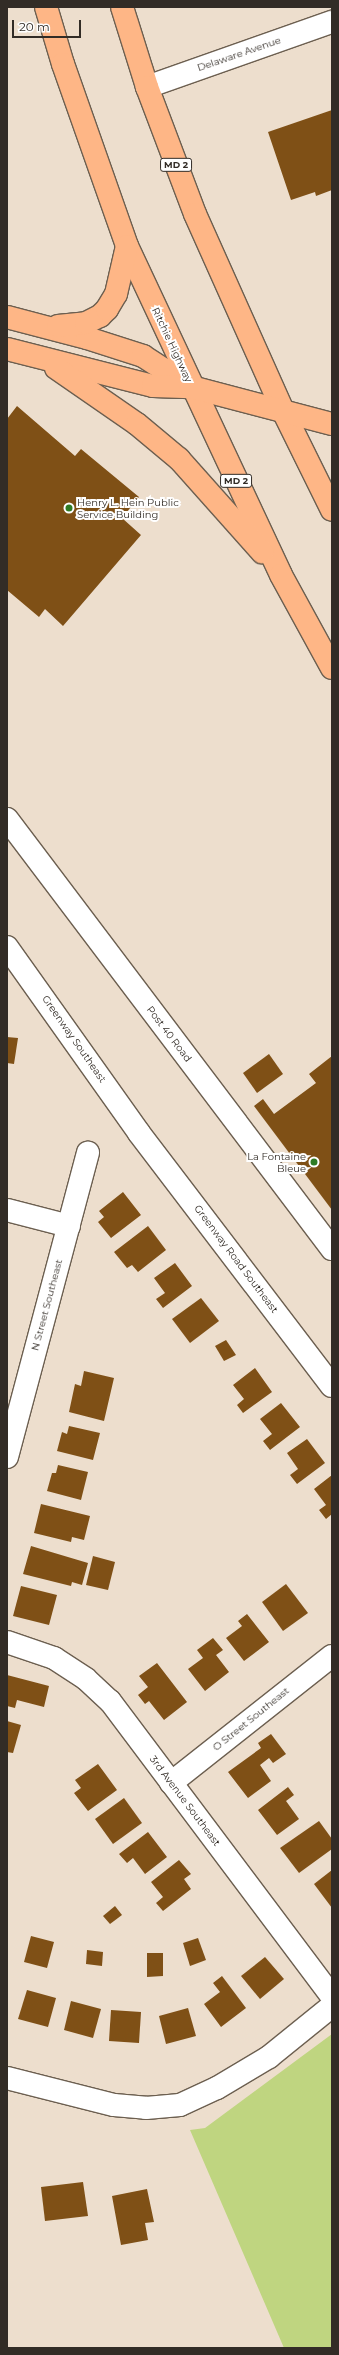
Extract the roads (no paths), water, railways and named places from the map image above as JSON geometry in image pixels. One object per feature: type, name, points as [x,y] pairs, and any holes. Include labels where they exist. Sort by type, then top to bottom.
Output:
[{"type":"main road","name":"Ritchie Highway","points":[[46,7],[63,64],[127,246],[191,387],[281,576],[332,668]]},
{"type":"main road","name":"MD 2","points":[[122,7],[147,86],[195,214],[283,411],[332,510]]},
{"type":"main road","points":[[35,326],[74,325],[100,316],[116,294],[127,246]]},
{"type":"main road","points":[[7,317],[35,326],[87,338],[143,356],[191,387]]},
{"type":"main road","points":[[7,349],[152,386],[191,387],[332,424]]},
{"type":"main road","points":[[46,360],[137,424],[179,459],[281,576]]},
{"type":"street","name":"Delaware Avenue","points":[[147,86],[332,22]]},
{"type":"street","name":"Post 40 Road","points":[[7,819],[332,1249]]},
{"type":"street","name":"Greenway Southeast","points":[[7,947],[139,1133]]},
{"type":"street","name":"Greenway Road Southeast","points":[[139,1133],[332,1386]]},
{"type":"street","name":"N Street Southeast","points":[[7,1458],[88,1154]]},
{"type":"street","points":[[7,1210],[69,1226]]},
{"type":"street","name":"3rd Avenue Southeast","points":[[7,1642],[54,1658],[99,1690],[332,1997]]},
{"type":"street","name":"O Street Southeast","points":[[171,1783],[332,1656]]},
{"type":"street","points":[[7,2078],[114,2104],[146,2108],[180,2105],[217,2088],[269,2057],[332,2006]]},
{"type":"place","name":"Henry L. Hein Public Service Building","points":[[69,508]]},
{"type":"place","name":"La Fontaine Bleue","points":[[314,1162]]}]
